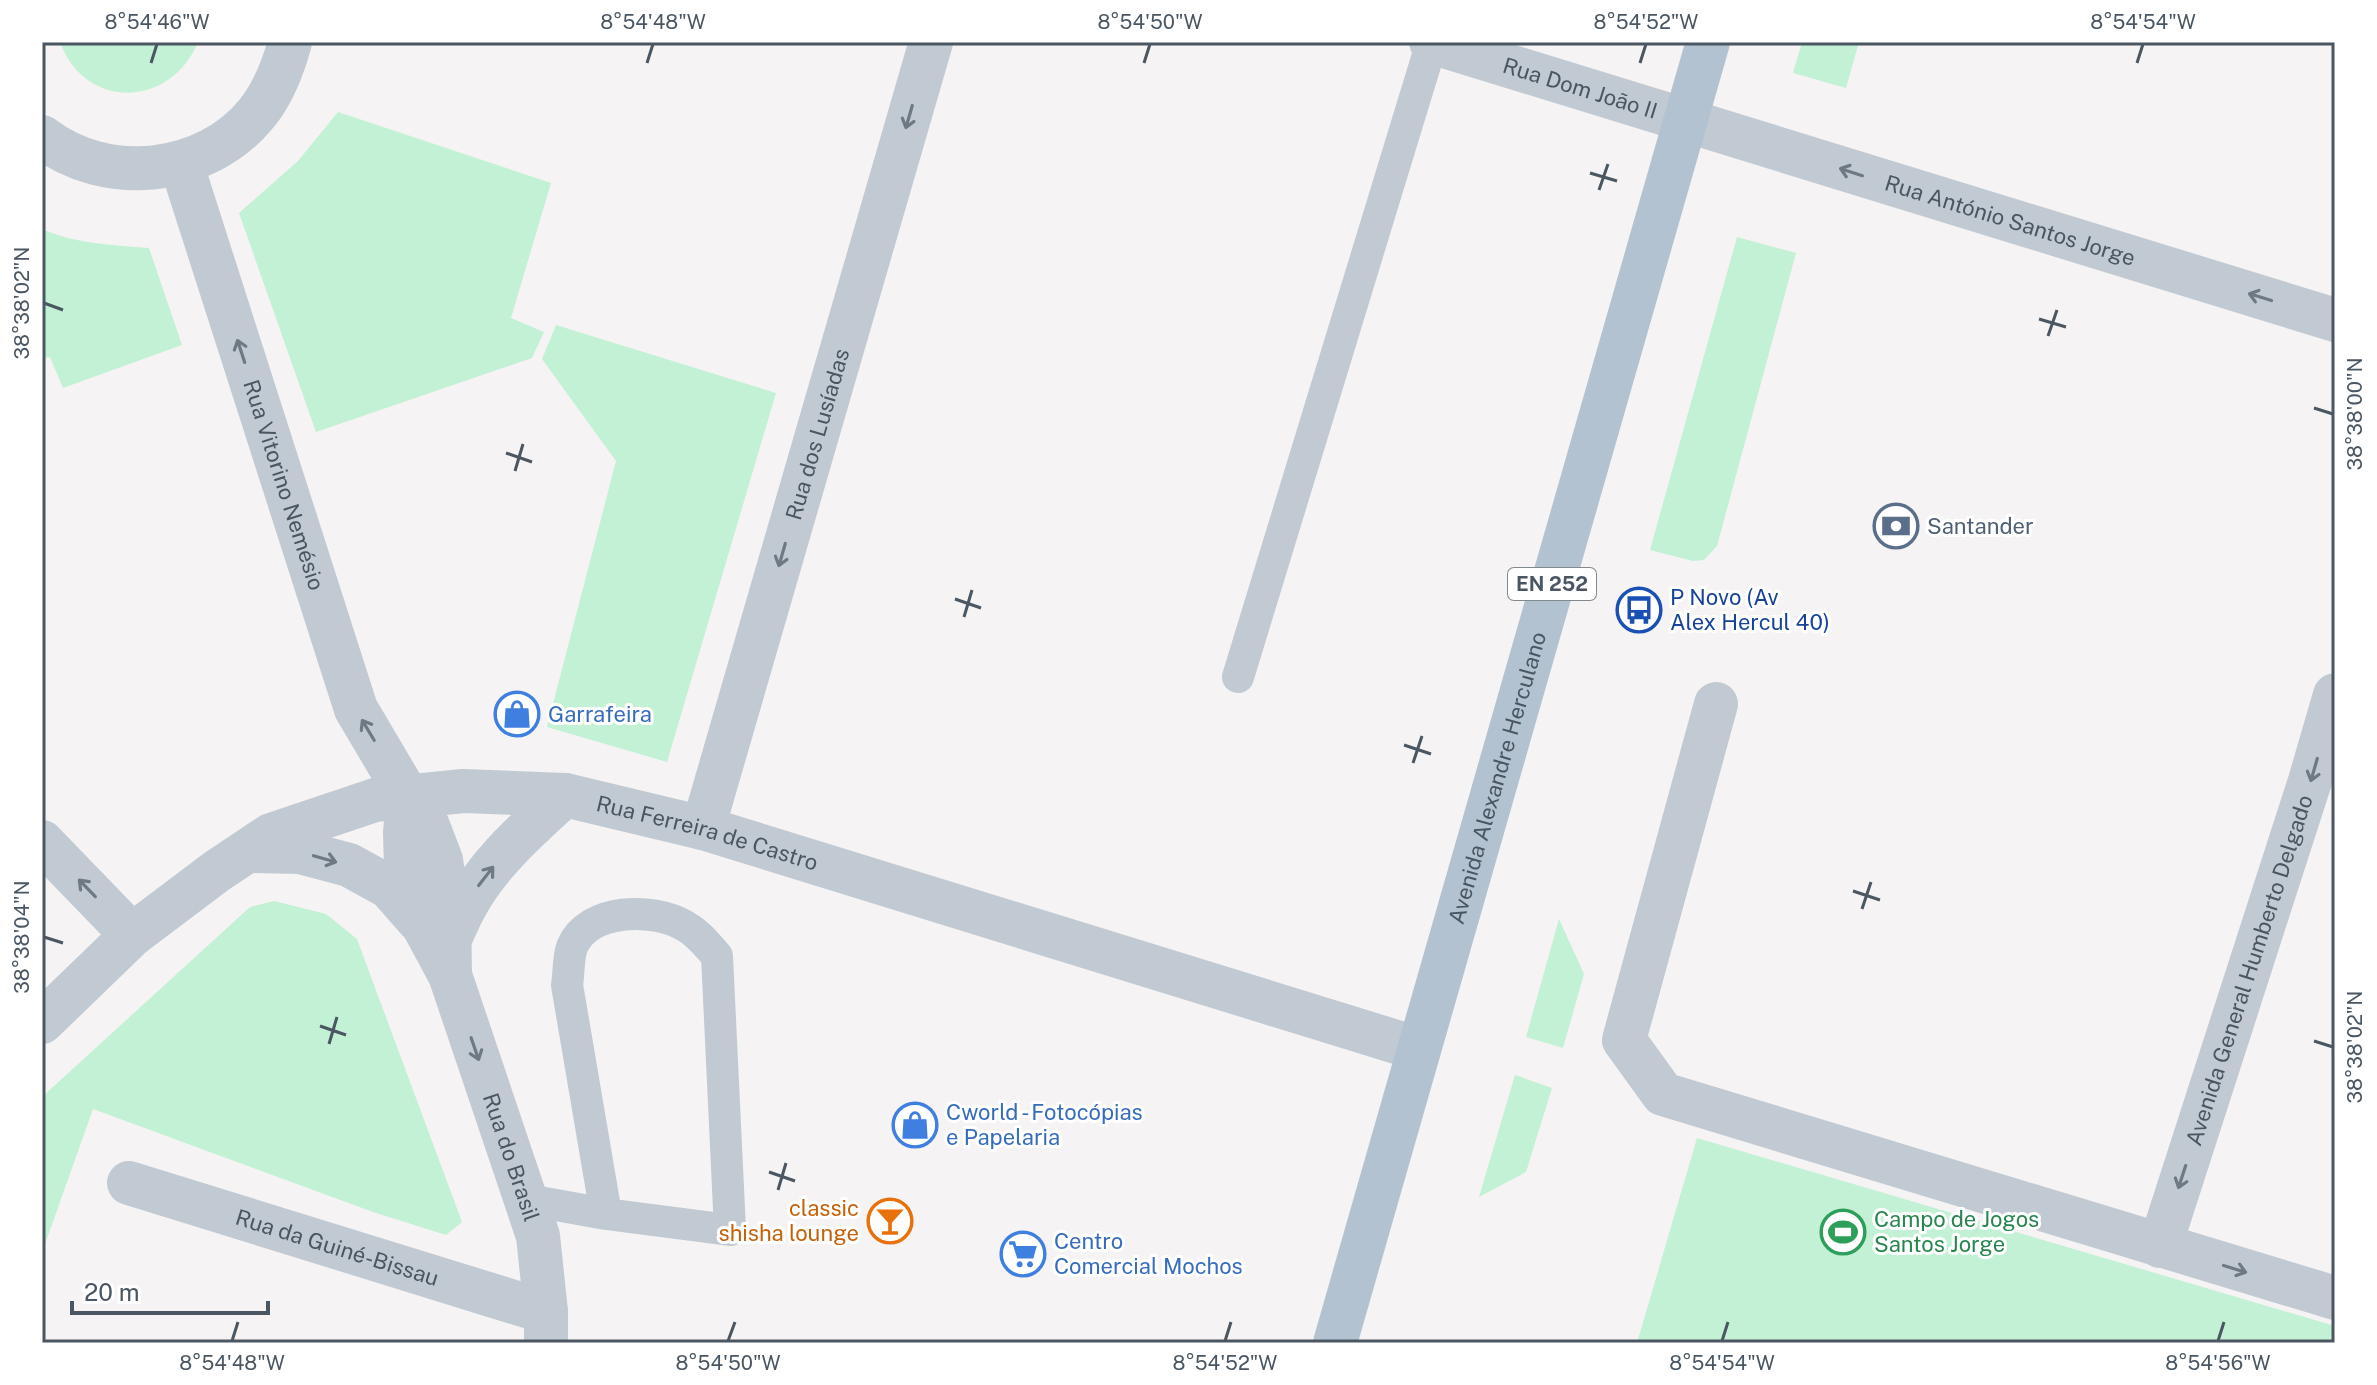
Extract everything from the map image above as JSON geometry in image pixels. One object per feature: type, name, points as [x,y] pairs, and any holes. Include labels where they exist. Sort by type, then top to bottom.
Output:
[{"type":"main road","name":"EN 252","points":[[1685,119],[1708,42]]},
{"type":"main road","name":"Avenida Alexandre Herculano","points":[[1335,1343],[1685,119]]},
{"type":"street","points":[[42,137],[56,148],[96,164],[138,170],[181,163],[222,145],[257,114],[281,75],[290,42]]},
{"type":"street","name":"Rua dos Lusíadas","points":[[703,828],[931,42]]},
{"type":"street","name":"Rua Dom João II","points":[[1432,42],[1685,119]]},
{"type":"street","name":"Rua António Santos Jorge","points":[[1685,119],[2335,320]]},
{"type":"street","name":"Rua Vitorino Nemésio","points":[[181,163],[356,709],[428,826],[441,860],[449,912],[440,948]]},
{"type":"street","name":"Avenida General Humberto Delgado","points":[[2160,1246],[2335,695]]},
{"type":"street","points":[[1716,704],[1624,1040],[1663,1094],[2335,1298]]},
{"type":"street","name":"Rua Ferreira de Castro","points":[[42,1022],[132,935],[271,835],[375,800],[463,791],[565,795],[703,828],[1419,1049]]},
{"type":"street","points":[[248,851],[300,852],[349,865],[389,887],[440,948],[486,874],[565,795]]},
{"type":"street","points":[[42,842],[132,935]]},
{"type":"street","name":"Rua do Brasil","points":[[440,948],[528,1200],[538,1236],[546,1328]]},
{"type":"street","name":"Rua da Guiné-Bissau","points":[[129,1183],[546,1328]]},
{"type":"lane","points":[[1238,677],[1432,42]]},
{"type":"lane","points":[[528,1200],[606,1214],[730,1230],[717,956],[703,939],[684,925],[641,913],[614,916],[589,926],[572,947],[567,985],[606,1214]]},
{"type":"green space","points":[[60,42],[198,42],[185,64],[169,80],[149,89],[128,93],[108,90],[88,80],[72,65]]},
{"type":"green space","points":[[1802,42],[1859,42],[1846,88],[1793,73]]},
{"type":"green space","points":[[338,112],[551,183],[511,318],[544,332],[532,358],[316,432],[239,213],[298,161]]},
{"type":"green space","points":[[42,229],[81,241],[149,248],[182,345],[63,388],[50,357],[42,358]]},
{"type":"green space","points":[[1737,237],[1796,253],[1717,546],[1704,560],[1693,561],[1650,550]]},
{"type":"green space","points":[[556,325],[776,393],[667,762],[547,727],[616,461],[542,359]]},
{"type":"green space","points":[[274,901],[326,914],[357,939],[462,1222],[446,1235],[373,1212],[93,1109],[42,1247],[42,1097],[250,907]]},
{"type":"green space","points":[[1559,919],[1584,974],[1563,1048],[1526,1037]]},
{"type":"green space","points":[[1515,1075],[1552,1088],[1526,1172],[1479,1197]]},
{"type":"green space","name":"Campo de Jogos Santos Jorge","points":[[1697,1138],[2335,1326],[2335,1343],[1637,1343]]},
{"type":"place","name":"Santander","points":[[1896,526]]},
{"type":"place","name":"P Novo (Av Alex Hercul 40)","points":[[1639,610]]},
{"type":"place","name":"Garrafeira","points":[[517,714]]},
{"type":"place","name":"Cworld - Fotocópias e Papelaria","points":[[915,1125]]},
{"type":"place","name":"classic shisha lounge","points":[[890,1221]]},
{"type":"place","name":"Campo de Jogos Santos Jorge","points":[[1843,1232]]},
{"type":"place","name":"Centro Comercial Mochos","points":[[1023,1254]]}]
